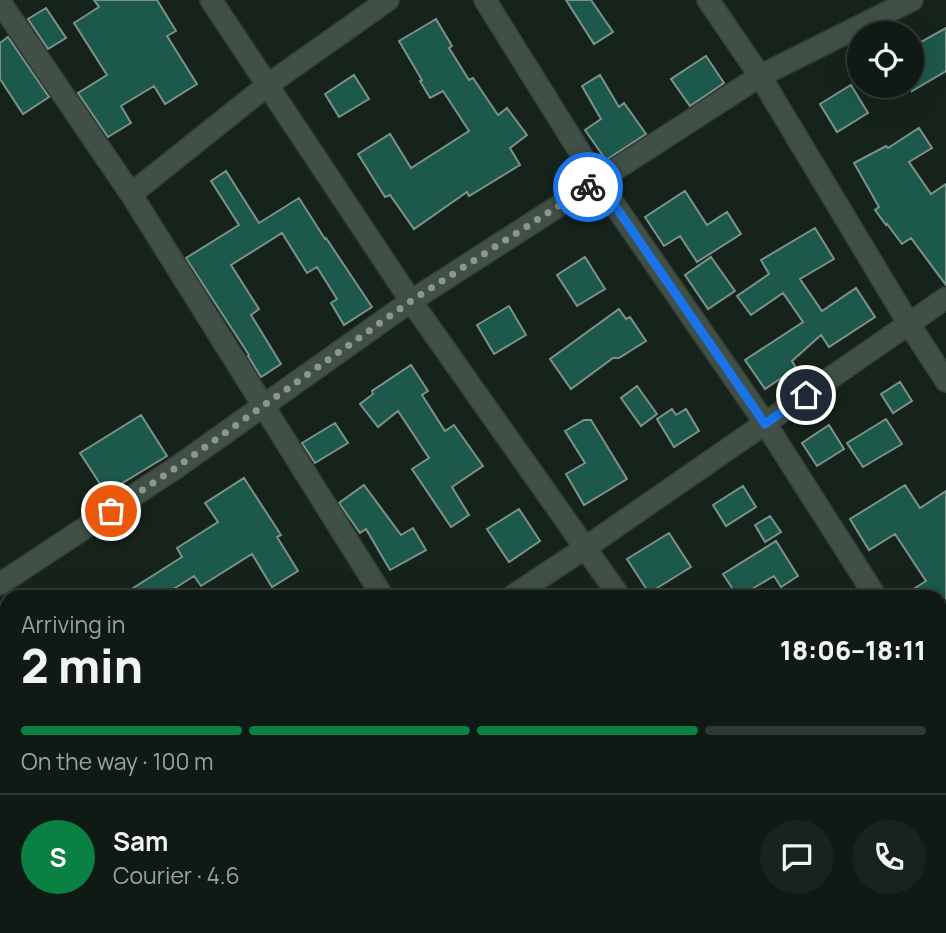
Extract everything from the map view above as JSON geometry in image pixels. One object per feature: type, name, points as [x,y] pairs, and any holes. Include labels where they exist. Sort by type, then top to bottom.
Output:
[{"type":"street","points":[[211,0],[411,301],[615,590]]},
{"type":"street","points":[[131,194],[269,84],[388,0]]},
{"type":"street","points":[[485,0],[598,181],[765,424],[872,590]]},
{"type":"street","points":[[0,584],[177,467],[411,301],[761,76],[912,0]]},
{"type":"street","points":[[0,2],[131,194],[379,590]]},
{"type":"street","points":[[714,2],[946,381]]},
{"type":"street","points":[[522,590],[946,298]]},
{"type":"building","points":[[94,0],[157,0],[176,31],[167,36],[197,84],[165,104],[154,86],[121,106],[131,123],[108,137],[78,93],[107,75],[74,23],[99,7]]},
{"type":"building","points":[[566,0],[591,0],[613,32],[594,44]]},
{"type":"building","points":[[46,8],[66,38],[48,49],[28,19]]},
{"type":"building","points":[[436,19],[452,46],[449,48],[469,80],[473,78],[498,115],[507,108],[527,135],[510,148],[520,165],[469,196],[467,192],[414,229],[390,195],[385,197],[358,154],[390,134],[411,168],[469,131],[443,91],[430,98],[399,41]]},
{"type":"building","points":[[946,28],[946,71],[924,84],[924,40]]},
{"type":"building","points":[[8,37],[49,97],[23,114],[0,79],[0,43]]},
{"type":"building","points":[[706,56],[724,83],[690,106],[671,79]]},
{"type":"building","points":[[354,75],[369,99],[339,117],[325,94]]},
{"type":"building","points":[[600,75],[619,107],[624,103],[646,134],[606,160],[585,130],[601,119],[582,86]]},
{"type":"building","points":[[847,87],[847,98],[859,98],[868,113],[837,132],[820,104]]},
{"type":"building","points":[[919,128],[932,148],[909,162],[931,194],[946,184],[946,285],[911,238],[902,244],[886,225],[875,210],[879,207],[854,163],[886,146],[888,148]]},
{"type":"building","points":[[226,171],[259,223],[299,198],[372,307],[344,325],[331,303],[337,299],[317,267],[307,273],[282,233],[231,265],[259,309],[251,315],[281,364],[261,377],[186,258],[239,225],[211,181]]},
{"type":"building","points":[[685,191],[707,225],[727,212],[741,234],[697,262],[680,236],[664,246],[645,217]]},
{"type":"building","points":[[815,228],[834,259],[800,279],[822,311],[856,288],[875,317],[829,347],[821,335],[792,361],[796,368],[765,389],[745,360],[803,322],[783,293],[751,315],[737,296],[769,274],[761,260]]},
{"type":"building","points":[[585,257],[605,289],[577,306],[557,275]]},
{"type":"building","points":[[711,257],[735,291],[708,309],[685,275]]},
{"type":"building","points":[[509,306],[526,335],[494,354],[477,325]]},
{"type":"building","points":[[619,309],[626,319],[630,317],[646,341],[619,358],[613,358],[571,389],[550,359]]},
{"type":"building","points":[[411,365],[428,391],[422,395],[445,431],[454,425],[483,466],[452,487],[469,515],[451,527],[412,469],[429,458],[398,411],[378,427],[360,404],[373,394],[372,391]]},
{"type":"building","points":[[900,382],[912,401],[893,413],[881,394]]},
{"type":"building","points":[[637,386],[657,414],[641,426],[621,398]]},
{"type":"building","points":[[672,409],[676,415],[686,409],[699,431],[674,447],[657,419]]},
{"type":"building","points":[[141,415],[167,456],[106,493],[80,453]]},
{"type":"building","points":[[886,419],[902,444],[863,467],[847,443]]},
{"type":"building","points":[[584,420],[591,420],[627,479],[584,505],[566,474],[585,463],[565,431]]},
{"type":"building","points":[[335,423],[348,443],[315,463],[302,443]]},
{"type":"building","points":[[829,425],[844,449],[817,466],[802,443]]},
{"type":"building","points":[[244,478],[281,535],[277,537],[298,571],[272,587],[252,554],[201,586],[194,576],[172,590],[130,590],[182,557],[177,548],[218,522],[205,503]]},
{"type":"building","points":[[364,485],[401,535],[413,528],[426,550],[390,570],[366,529],[360,533],[339,503]]},
{"type":"building","points":[[905,485],[920,508],[946,491],[946,590],[912,590],[926,581],[895,534],[869,550],[850,519]]},
{"type":"building","points":[[743,486],[756,507],[726,526],[713,505]]},
{"type":"building","points":[[519,509],[540,541],[509,562],[487,529]]},
{"type":"building","points":[[770,516],[781,532],[765,542],[755,525]]},
{"type":"building","points":[[669,533],[691,567],[654,590],[647,590],[627,559]]},
{"type":"building","points":[[776,541],[798,576],[781,587],[774,576],[750,590],[733,590],[723,574]]},
{"type":"way so far","points":[[111,511],[411,301],[588,187]]},
{"type":"route","points":[[588,187],[598,181],[765,424],[806,395]]}]
